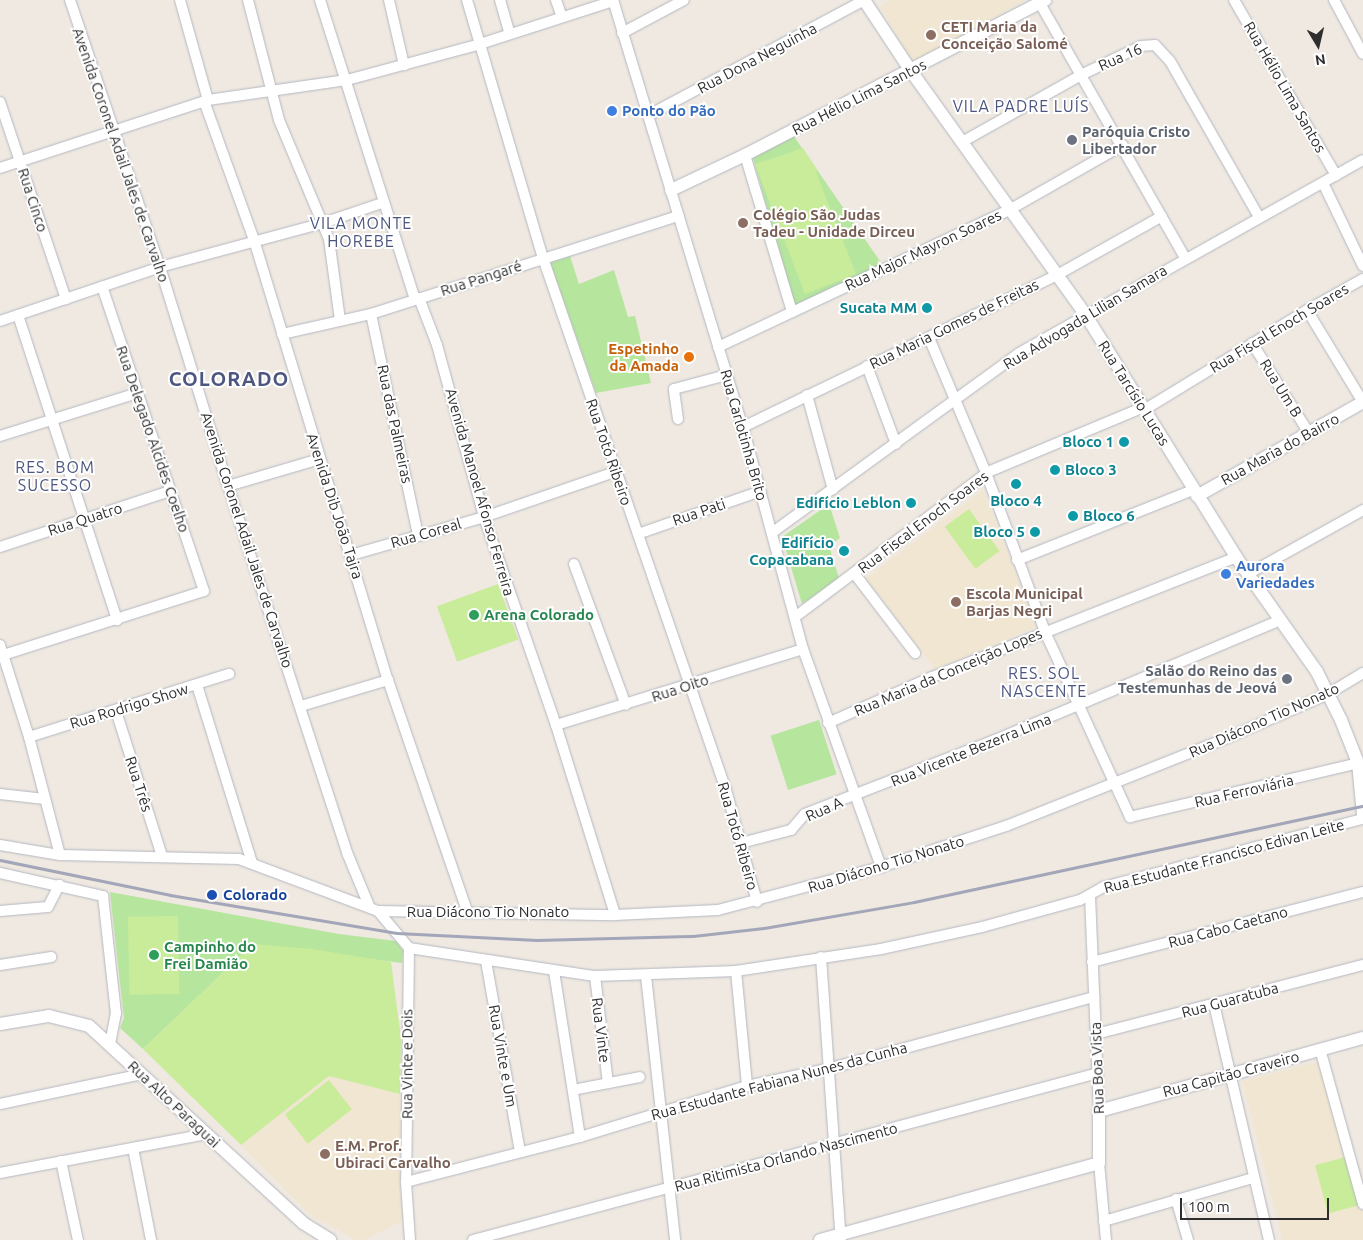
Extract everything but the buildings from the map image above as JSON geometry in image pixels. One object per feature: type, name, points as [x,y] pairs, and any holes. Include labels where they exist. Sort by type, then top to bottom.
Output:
[{"type":"street","name":"Avenida Coronel Adail Jales de Carvalho","points":[[70,0],[160,267],[228,486],[348,855],[374,909]]},
{"type":"street","name":"Avenida Dib João Tajra","points":[[180,0],[206,101],[254,240],[388,680],[467,910]]},
{"type":"street","points":[[248,0],[270,92],[323,223],[332,252],[340,320]]},
{"type":"street","name":"Avenida Manoel Afonso Ferreira","points":[[320,0],[347,80],[382,203],[417,298],[438,346],[484,517],[556,725],[615,915]]},
{"type":"street","points":[[389,0],[404,65]]},
{"type":"street","name":"Rua Totó Ribeiro","points":[[467,0],[543,258],[615,472],[690,685],[741,843],[757,902]]},
{"type":"street","points":[[500,0],[510,34]]},
{"type":"street","points":[[556,0],[562,18]]},
{"type":"street","points":[[622,33],[684,0]]},
{"type":"street","name":"Rua Tarcísio Lucas","points":[[864,0],[911,71],[1009,210],[1086,314],[1236,557],[1317,672],[1360,771],[1362,811]]},
{"type":"street","name":"Rua Dona Neguinha","points":[[649,115],[864,0]]},
{"type":"street","name":"Rua Hélio Lima Santos","points":[[1235,0],[1336,175]]},
{"type":"street","points":[[1334,0],[1363,54]]},
{"type":"street","points":[[0,168],[206,101],[347,80],[480,44],[613,1]]},
{"type":"street","name":"Rua Carlotinha Brito","points":[[613,1],[743,427],[773,532],[803,649],[854,796],[881,867]]},
{"type":"street","points":[[1041,1],[1123,145],[1184,258]]},
{"type":"street","name":"Rua Hélio Lima Santos","points":[[671,190],[745,155],[911,71],[1041,1]]},
{"type":"street","name":"Rua 16","points":[[962,142],[1083,74],[1141,46],[1160,47],[1259,217]]},
{"type":"street","name":"Rua Cinco","points":[[0,102],[66,299]]},
{"type":"street","name":"Rua Major Mayron Soares","points":[[718,347],[1009,210],[1123,145]]},
{"type":"street","points":[[745,155],[792,312]]},
{"type":"street","name":"Rua Advogada Lilian Samara","points":[[773,532],[1019,353],[1184,258],[1363,160]]},
{"type":"street","points":[[1323,183],[1363,266]]},
{"type":"street","points":[[0,321],[160,267],[254,240],[323,223],[382,203]]},
{"type":"street","name":"Rua Pangaré","points":[[282,334],[371,314],[679,216]]},
{"type":"street","name":"Rua Maria Gomes de Freitas","points":[[743,427],[1058,275],[1162,216]]},
{"type":"street","name":"Rua Fiscal Enoch Soares","points":[[795,617],[986,474],[1143,409],[1307,310],[1363,279]]},
{"type":"street","name":"Rua Delegado Alcides Coelho","points":[[102,287],[204,592],[117,620]]},
{"type":"street","points":[[1307,310],[1363,402]]},
{"type":"street","points":[[2,656],[117,620],[18,314]]},
{"type":"street","name":"Rua das Palmeiras","points":[[371,314],[418,535]]},
{"type":"street","points":[[929,338],[986,474],[1045,632],[1114,783]]},
{"type":"street","name":"Rua Um B","points":[[1252,343],[1309,433]]},
{"type":"street","points":[[867,366],[896,444]]},
{"type":"street","points":[[678,419],[674,389],[727,375]]},
{"type":"street","points":[[0,436],[137,393]]},
{"type":"street","points":[[807,395],[833,490]]},
{"type":"street","name":"Rua Maria do Bairro","points":[[1017,560],[1195,493],[1309,433],[1363,402]]},
{"type":"street","points":[[228,486],[320,459]]},
{"type":"street","name":"Rua Coreal","points":[[351,555],[484,517],[615,472]]},
{"type":"street","name":"Rua Quatro","points":[[0,547],[170,491]]},
{"type":"street","name":"Rua Pati","points":[[638,534],[761,491]]},
{"type":"street","points":[[1248,574],[1363,510]]},
{"type":"street","name":"Rua Maria da Conceição Lopes","points":[[828,722],[1045,632],[1236,557]]},
{"type":"street","points":[[574,564],[626,705]]},
{"type":"street","points":[[854,573],[915,653]]},
{"type":"street","name":"Rua Vicente Bezerra Lima","points":[[854,796],[1080,706],[1280,620]]},
{"type":"street","points":[[0,645],[29,737],[60,855]]},
{"type":"street","name":"Rua Oito","points":[[556,725],[803,649]]},
{"type":"street","name":"Rua Rodrigo Show","points":[[29,737],[229,674]]},
{"type":"street","name":"Rua Diácono Tio Nonato","points":[[0,845],[60,855],[238,859],[374,909],[615,915],[718,910],[757,902],[881,867],[1006,826],[1328,694],[1363,674]]},
{"type":"street","points":[[301,706],[388,680]]},
{"type":"street","points":[[197,685],[252,863]]},
{"type":"street","name":"Rua Três","points":[[116,711],[162,856]]},
{"type":"street","name":"Rua Ferroviária","points":[[1114,783],[1130,817],[1360,771]]},
{"type":"street","points":[[0,794],[45,799]]},
{"type":"street","name":"Rua A","points":[[741,843],[791,830],[803,814],[854,796]]},
{"type":"street","name":"Rua Estudante Francisco Edivan Leite","points":[[409,948],[595,976],[646,976],[736,971],[881,949],[982,928],[1090,896],[1094,890],[1103,887],[1363,819]]},
{"type":"street","points":[[0,873],[103,896],[116,1013],[110,1044]]},
{"type":"street","points":[[0,912],[48,906],[59,885]]},
{"type":"street","name":"Rua Cabo Caetano","points":[[1092,962],[1363,892]]},
{"type":"street","name":"Rua Boa Vista","points":[[1090,896],[1100,1111],[1099,1163],[1106,1240]]},
{"type":"street","name":"Rua Diácono Tio Nonato","points":[[374,909],[409,948]]},
{"type":"street","name":"Rua Vinte e Dois","points":[[409,948],[406,1182],[410,1240]]},
{"type":"street","points":[[0,965],[51,957]]},
{"type":"street","points":[[821,957],[827,1069],[841,1237]]},
{"type":"street","name":"Rua Vinte e Um","points":[[486,961],[520,1152]]},
{"type":"street","name":"Rua Guaratuba","points":[[1096,1034],[1363,965]]},
{"type":"street","points":[[554,971],[580,1137]]},
{"type":"street","points":[[736,971],[747,1086]]},
{"type":"street","name":"Rua Vinte","points":[[595,976],[608,1083]]},
{"type":"street","points":[[646,976],[672,1187],[675,1240]]},
{"type":"street","name":"Rua Estudante Fabiana Nunes da Cunha","points":[[406,1182],[580,1137],[747,1086],[827,1069],[1094,998]]},
{"type":"street","points":[[1214,1004],[1229,1075],[1270,1240]]},
{"type":"street","name":"Rua Alto Paraguai","points":[[0,1024],[38,1016],[58,1017],[89,1026],[303,1223],[330,1240]]},
{"type":"street","name":"Rua Capitão Craveiro","points":[[1100,1111],[1363,1038]]},
{"type":"street","points":[[1320,1049],[1363,1204]]},
{"type":"street","name":"Rua Ritimista Orlando Nascimento","points":[[473,1240],[1098,1073]]},
{"type":"street","points":[[0,1104],[142,1074]]},
{"type":"street","points":[[573,1090],[640,1077]]},
{"type":"street","points":[[0,1173],[206,1134]]},
{"type":"street","points":[[133,1148],[151,1240]]},
{"type":"street","points":[[61,1162],[78,1240]]},
{"type":"street","points":[[820,1240],[841,1237],[1099,1163]]},
{"type":"street","points":[[1104,1221],[1254,1178]]},
{"type":"street","points":[[1176,1199],[1188,1240]]},
{"type":"shaded area","name":"CETI Maria da Conceição Salomé","points":[[890,0],[1025,0],[914,64],[880,6]]},
{"type":"shaded area","name":"Escola Municipal Barjas Negri","points":[[983,490],[1037,627],[935,669],[866,578]]},
{"type":"shaded area","points":[[1318,1062],[1363,1211],[1363,1240],[1283,1240],[1242,1081]]},
{"type":"shaded area","name":"E.M. Prof. Ubiraci Carvalho","points":[[329,1076],[400,1094],[400,1193],[404,1220],[365,1240],[357,1240],[311,1216],[241,1145]]},
{"type":"green space","points":[[793,135],[882,264],[795,305],[752,155]]},
{"type":"green space","points":[[803,148],[818,171],[816,172],[856,274],[805,294],[755,164]]},
{"type":"green space","points":[[570,256],[579,284],[614,270],[628,317],[635,316],[651,383],[596,393],[550,262]]},
{"type":"green space","points":[[829,504],[840,538],[829,546],[839,578],[802,604],[782,537]]},
{"type":"green space","points":[[969,509],[1000,551],[975,569],[945,527]]},
{"type":"green space","name":"Arena Colorado","points":[[498,584],[518,639],[457,662],[437,606]]},
{"type":"green space","points":[[819,720],[837,774],[788,790],[770,736]]},
{"type":"green space","points":[[110,892],[339,934],[396,941],[403,951],[402,963],[253,944],[143,1049],[120,1028],[124,1018]]},
{"type":"green space","name":"Campinho do Frei Damião","points":[[178,916],[179,994],[129,995],[128,917]]},
{"type":"green space","points":[[253,944],[312,949],[391,962],[401,1038],[400,1094],[329,1076],[241,1145],[143,1049]]},
{"type":"green space","points":[[329,1080],[352,1109],[308,1144],[285,1114]]},
{"type":"green space","points":[[1346,1157],[1359,1205],[1328,1214],[1315,1165]]},
{"type":"railway","points":[[0,860],[170,895],[397,933],[537,940],[693,936],[764,928],[914,902],[1363,806]]},
{"type":"place","name":"CETI Maria da Conceição Salomé","points":[[931,35]]},
{"type":"place","name":"Ponto do Pão","points":[[612,111]]},
{"type":"place","name":"Paróquia Cristo Libertador","points":[[1072,140]]},
{"type":"place","name":"Colégio São Judas Tadeu - Unidade Dirceu","points":[[743,223]]},
{"type":"place","name":"Sucata MM","points":[[927,308]]},
{"type":"place","name":"Espetinho da Amada","points":[[689,357]]},
{"type":"place","name":"Bloco 1","points":[[1124,442]]},
{"type":"place","name":"Bloco 3","points":[[1055,470]]},
{"type":"place","name":"Bloco 4","points":[[1016,484]]},
{"type":"place","name":"Edifício Leblon","points":[[911,503]]},
{"type":"place","name":"Bloco 6","points":[[1073,516]]},
{"type":"place","name":"Bloco 5","points":[[1035,532]]},
{"type":"place","name":"Edifício Copacabana","points":[[844,551]]},
{"type":"place","name":"Aurora Variedades","points":[[1226,574]]},
{"type":"place","name":"Escola Municipal Barjas Negri","points":[[956,602]]},
{"type":"place","name":"Arena Colorado","points":[[474,615]]},
{"type":"place","name":"Salão do Reino das Testemunhas de Jeová","points":[[1287,679]]},
{"type":"place","name":"Colorado","points":[[212,895]]},
{"type":"place","name":"Campinho do Frei Damião","points":[[154,955]]},
{"type":"place","name":"E.M. Prof. Ubiraci Carvalho","points":[[325,1154]]},
{"type":"district","name":"VILA PADRE LUÍS","points":[[1021,106]]},
{"type":"district","name":"VILA MONTE HOREBE","points":[[361,232]]},
{"type":"district","name":"COLORADO","points":[[229,378]]},
{"type":"district","name":"RES. BOM SUCESSO","points":[[55,476]]},
{"type":"district","name":"RES. SOL NASCENTE","points":[[1044,682]]}]
